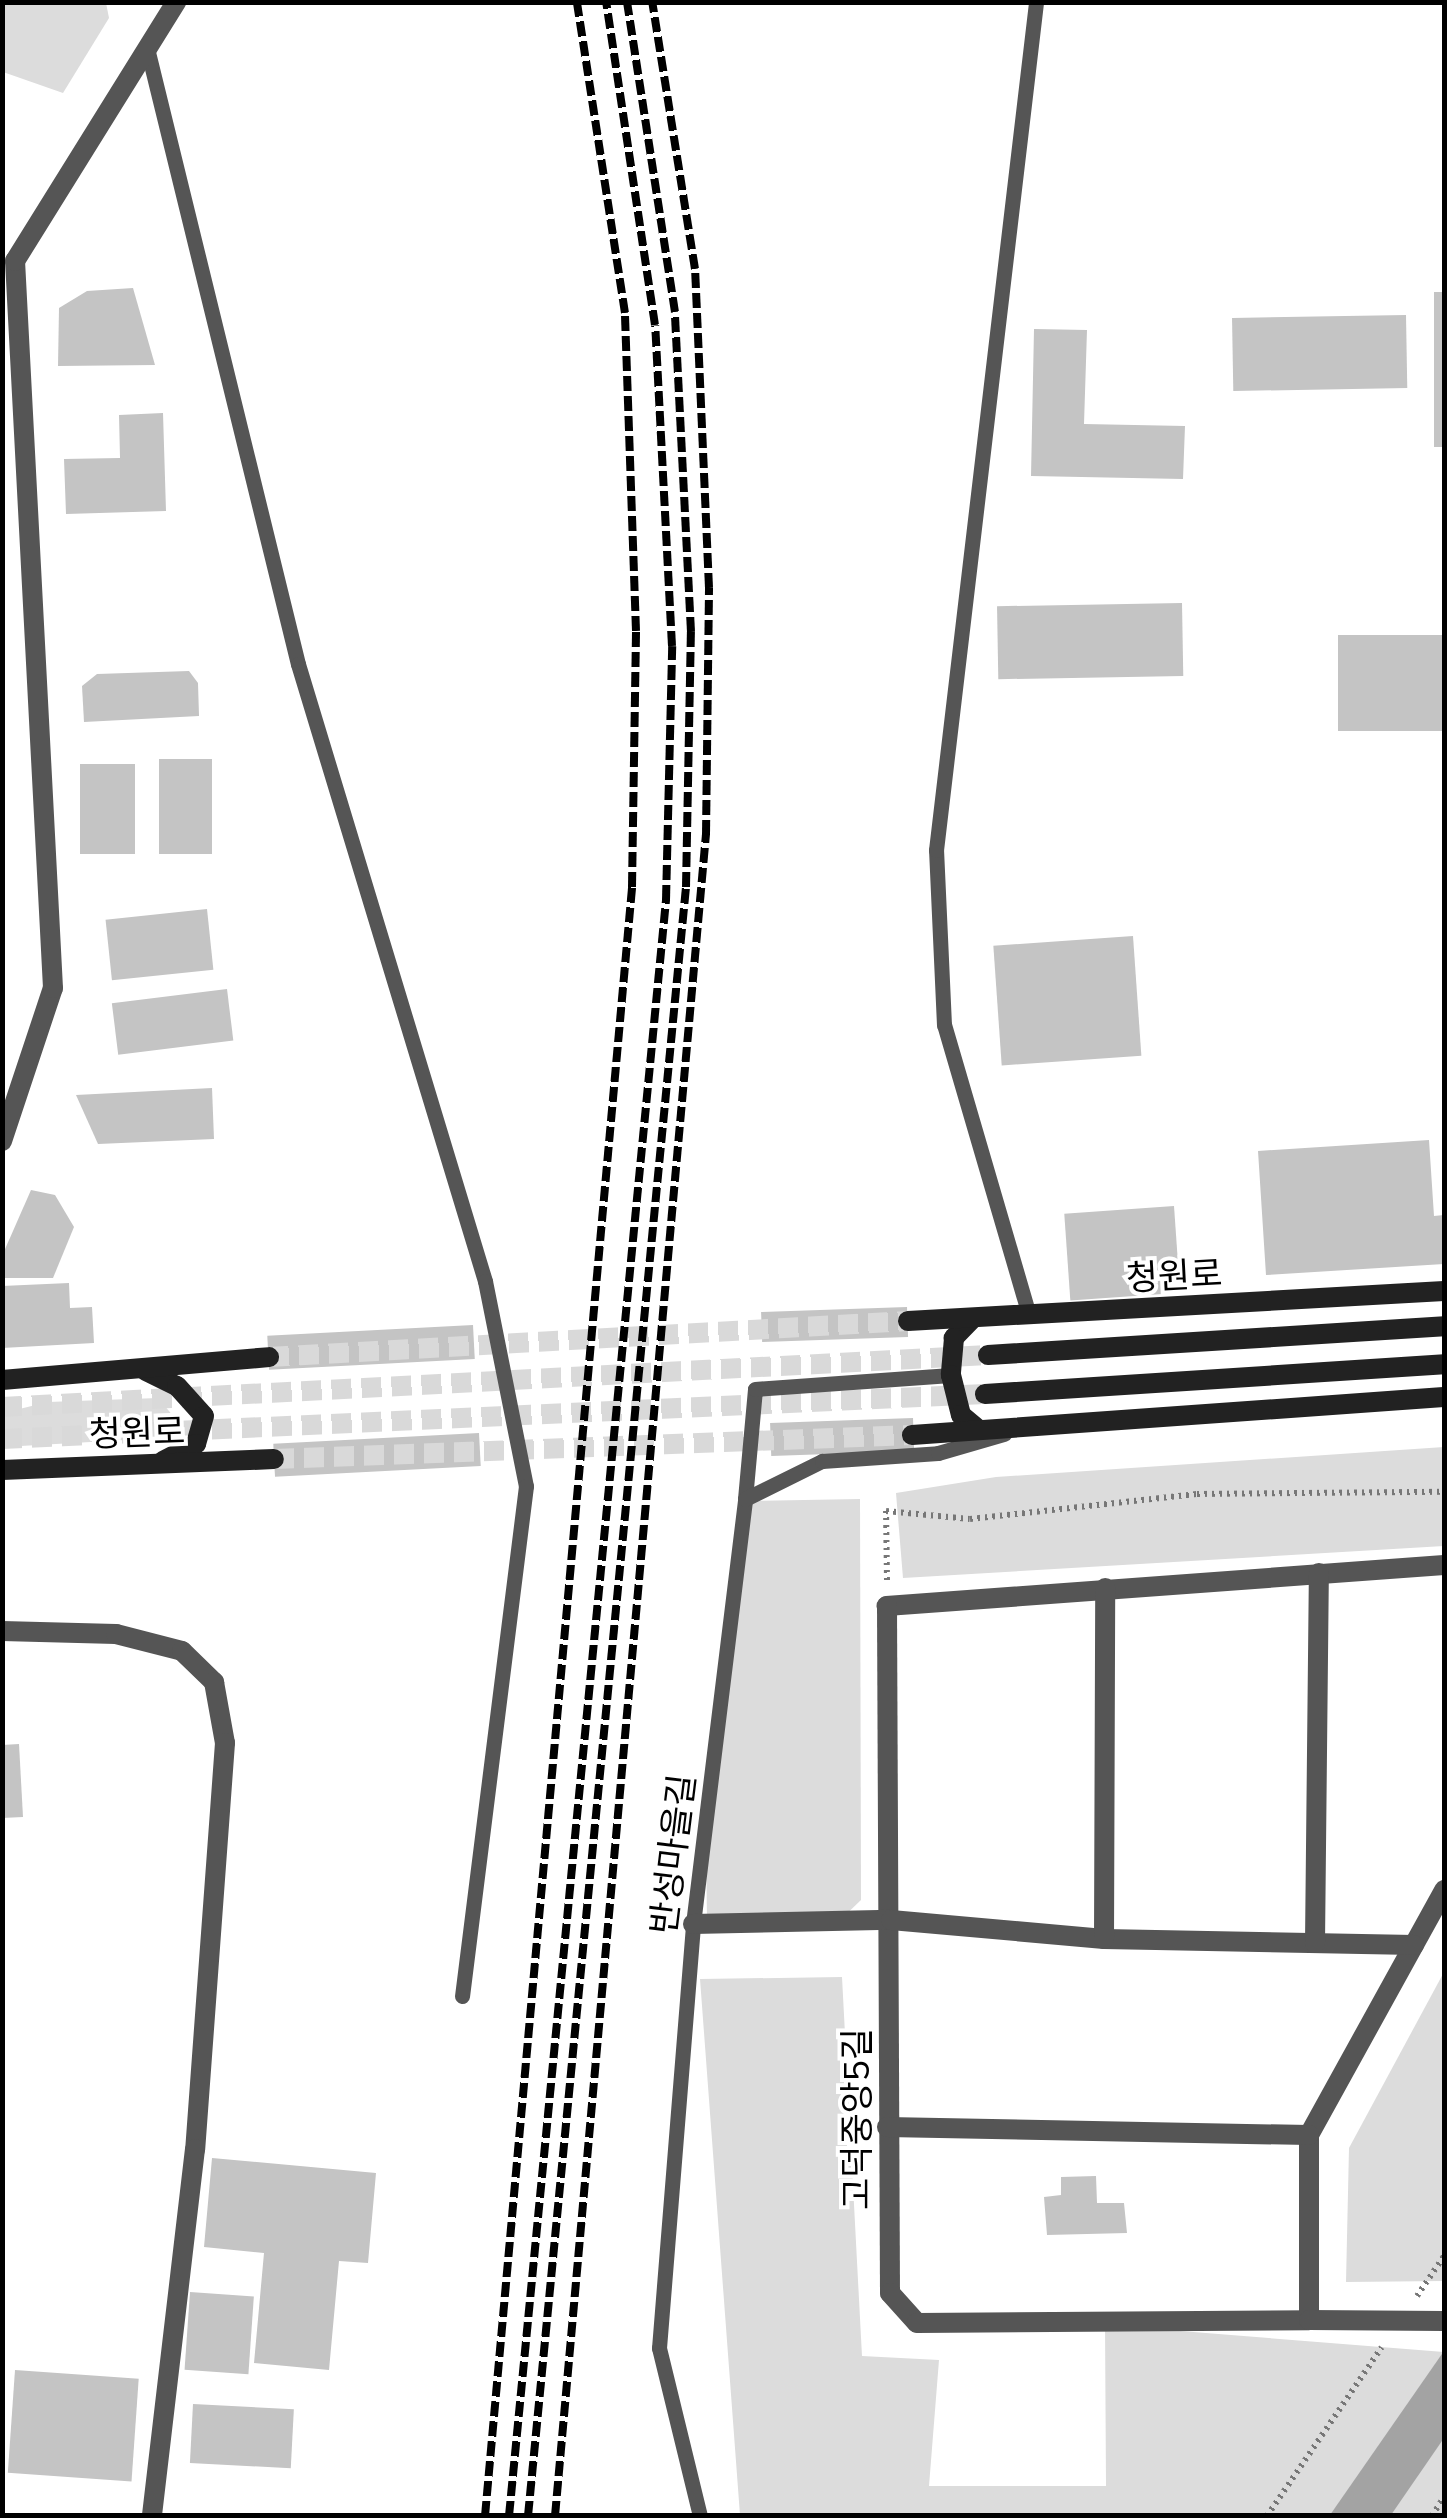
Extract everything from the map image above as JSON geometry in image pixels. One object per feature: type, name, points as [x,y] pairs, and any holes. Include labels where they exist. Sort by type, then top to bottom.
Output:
[{"type":"main road","name":"청원로","points":[[908,1321],[1444,1291]]},
{"type":"main road","points":[[973,1318],[954,1338],[951,1375],[961,1415],[979,1430]]},
{"type":"main road","name":"청원로","points":[[988,1354],[1444,1326]]},
{"type":"main road","name":"청원로","points":[[2,1380],[144,1371],[269,1357]]},
{"type":"main road","points":[[985,1394],[1444,1364]]},
{"type":"main road","points":[[144,1371],[177,1386],[204,1416],[196,1444],[157,1464]]},
{"type":"main road","points":[[912,1435],[1444,1397]]},
{"type":"main road","name":"청원로","points":[[2,1470],[274,1460]]},
{"type":"street","points":[[2,1141],[52,988],[9,263],[148,52],[176,2]]},
{"type":"street","points":[[887,1606],[1444,1565]]},
{"type":"street","points":[[1315,1943],[1319,1573]]},
{"type":"street","points":[[1104,1939],[1106,1588]]},
{"type":"street","name":"고덕중앙5길","points":[[887,1606],[890,2293],[916,2323],[1444,2321]]},
{"type":"street","points":[[2,1631],[116,1634],[182,1651],[214,1682],[225,1743],[195,2149],[152,2516]]},
{"type":"street","points":[[1310,2320],[1308,2135],[1444,1890]]},
{"type":"street","points":[[693,1924],[891,1920],[1104,1939],[1414,1944]]},
{"type":"street","points":[[887,2128],[1308,2135]]},
{"type":"lane","points":[[1030,1315],[944,1025],[936,850],[1036,2]]},
{"type":"lane","points":[[148,52],[298,664],[485,1281],[526,1486],[462,1996]]},
{"type":"lane","name":"반성마을길","points":[[700,2516],[660,2348],[693,1924],[755,1389],[951,1375]]},
{"type":"lane","points":[[745,1499],[822,1461],[938,1453],[1037,1425]]},
{"type":"path","points":[[887,1606],[886,1510],[970,1520],[1197,1494],[1444,1492]]},
{"type":"path","points":[[1411,2304],[1444,2256]]},
{"type":"path","points":[[1267,2516],[1389,2337]]},
{"type":"path","points":[[1432,2516],[1444,2496]]},
{"type":"shaded area","points":[[3,2],[106,3],[109,18],[63,93],[3,72]]},
{"type":"shaded area","points":[[158,1398],[174,1417],[161,1438],[3,1447],[3,1413],[48,1402]]},
{"type":"shaded area","points":[[1444,1447],[1444,1546],[903,1578],[896,1493],[996,1477]]},
{"type":"shaded area","points":[[860,1499],[861,1900],[836,1924],[707,1920],[706,1844],[745,1501]]},
{"type":"shaded area","points":[[1444,1972],[1444,2281],[1346,2282],[1349,2148]]},
{"type":"shaded area","points":[[842,1977],[862,2356],[939,2360],[929,2486],[1106,2486],[1105,2325],[1444,2352],[1444,2515],[740,2515],[700,1979]]},
{"type":"shaded area","points":[[1444,2351],[1444,2438],[1391,2515],[1330,2515]]},
{"type":"building","points":[[133,288],[155,365],[58,366],[59,308],[87,291]]},
{"type":"building","points":[[1434,292],[1444,292],[1444,447],[1434,447]]},
{"type":"building","points":[[1406,315],[1407,388],[1233,391],[1232,318]]},
{"type":"building","points":[[1034,329],[1087,330],[1084,424],[1185,426],[1183,479],[1031,476]]},
{"type":"building","points":[[163,413],[166,511],[66,514],[64,459],[120,458],[119,415]]},
{"type":"building","points":[[1182,603],[1183,676],[998,679],[997,606]]},
{"type":"building","points":[[1338,635],[1444,635],[1444,731],[1338,731]]},
{"type":"building","points":[[189,671],[198,683],[199,716],[84,722],[82,686],[97,674]]},
{"type":"building","points":[[159,759],[212,759],[212,854],[159,854]]},
{"type":"building","points":[[80,764],[135,764],[135,854],[80,854]]},
{"type":"building","points":[[207,909],[213,970],[112,980],[106,920]]},
{"type":"building","points":[[1133,936],[1141,1056],[1002,1065],[993,946]]},
{"type":"building","points":[[227,989],[233,1041],[118,1055],[112,1003]]},
{"type":"building","points":[[212,1088],[214,1139],[98,1144],[76,1095]]},
{"type":"building","points":[[1429,1140],[1434,1216],[1444,1215],[1444,1264],[1266,1275],[1258,1151]]},
{"type":"building","points":[[31,1190],[55,1195],[74,1227],[53,1278],[2,1278],[2,1256]]},
{"type":"building","points":[[1174,1206],[1180,1293],[1070,1300],[1064,1214]]},
{"type":"building","points":[[69,1283],[70,1308],[92,1307],[94,1343],[2,1348],[2,1286]]},
{"type":"building","points":[[907,1307],[908,1337],[762,1342],[761,1312]]},
{"type":"building","points":[[473,1325],[475,1359],[269,1370],[267,1336]]},
{"type":"building","points":[[913,1418],[914,1451],[771,1456],[770,1423]]},
{"type":"building","points":[[479,1433],[481,1466],[275,1477],[273,1444]]},
{"type":"building","points":[[19,1744],[23,1817],[2,1818],[2,1745]]},
{"type":"building","points":[[212,2158],[376,2173],[368,2263],[339,2261],[329,2370],[254,2363],[264,2253],[204,2247]]},
{"type":"building","points":[[1096,2176],[1097,2203],[1124,2203],[1127,2233],[1047,2235],[1044,2197],[1061,2195],[1061,2177]]},
{"type":"building","points":[[190,2292],[254,2296],[248,2374],[185,2370]]},
{"type":"building","points":[[15,2370],[139,2379],[132,2481],[8,2473]]},
{"type":"building","points":[[193,2404],[294,2409],[291,2468],[190,2463]]},
{"type":"tunnel","points":[[269,1357],[908,1321]]},
{"type":"tunnel","points":[[2,1407],[988,1355]]},
{"type":"tunnel","points":[[2,1439],[985,1394]]},
{"type":"tunnel","points":[[274,1459],[912,1435]]},
{"type":"railway","points":[[485,2516],[632,887],[636,631],[625,313],[577,2]]},
{"type":"railway","points":[[509,2516],[666,900],[672,646],[655,325],[606,2]]},
{"type":"railway","points":[[528,2516],[686,887],[691,632],[675,312],[627,2]]},
{"type":"railway","points":[[555,2516],[706,835],[709,588],[695,269],[652,2]]}]
